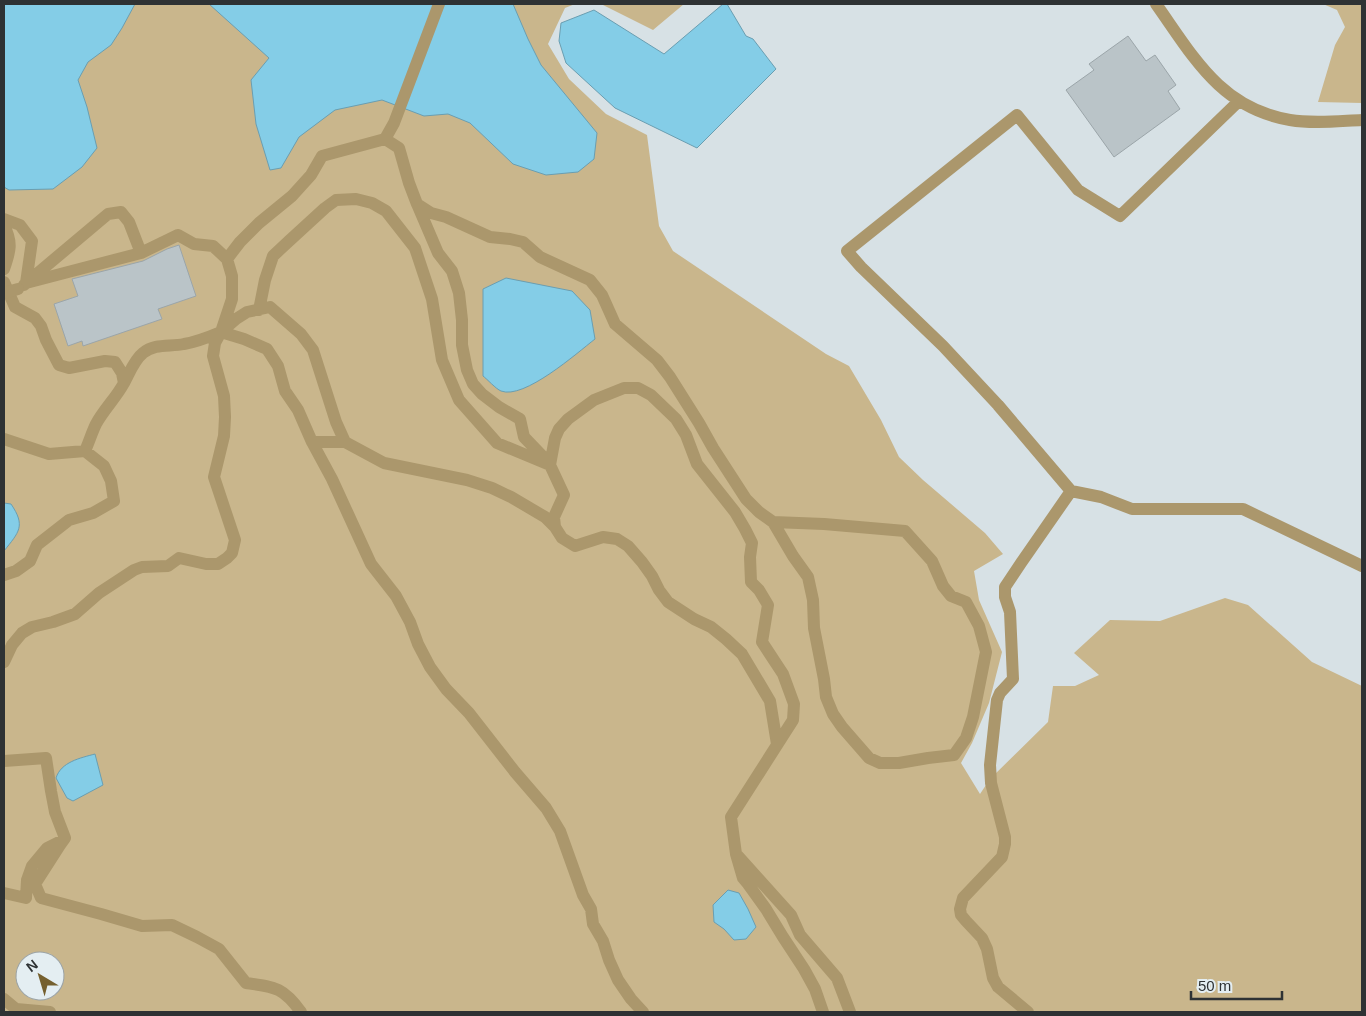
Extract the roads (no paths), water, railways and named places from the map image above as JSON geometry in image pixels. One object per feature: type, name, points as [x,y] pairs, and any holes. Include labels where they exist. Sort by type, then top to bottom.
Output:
[{"type":"street","points":[[227,259],[240,242],[260,222],[292,196],[311,175],[322,156],[384,139],[394,123],[439,4]]},
{"type":"street","points":[[1156,4],[1206,73],[1239,101],[1260,111],[1290,120],[1362,120]]},
{"type":"street","points":[[1239,101],[1120,216],[1078,190],[1017,115],[847,251],[861,267],[943,346],[998,405],[1071,491],[1100,497],[1132,509],[1243,509],[1362,566]]},
{"type":"street","points":[[384,139],[400,148],[409,183],[417,204],[438,253],[452,270],[459,293],[462,345],[472,384],[499,407],[520,419],[524,437],[550,465],[564,495],[554,516],[555,527]]},
{"type":"street","points":[[259,310],[265,280],[273,256],[336,200],[356,199],[372,203],[386,211],[415,248],[432,299],[442,360],[459,400],[496,443],[550,465]]},
{"type":"street","points":[[417,204],[431,213],[446,217],[490,237],[523,242],[540,257],[590,280],[602,295],[615,324],[657,360],[681,393],[746,499],[772,522],[808,576],[813,600],[814,628],[826,697],[842,727],[870,758],[880,763],[899,763],[954,755],[966,738],[973,716],[986,652],[979,626],[966,602],[951,596],[932,561],[905,531],[824,524],[772,522]]},
{"type":"street","points":[[22,286],[108,214],[120,212],[129,222],[143,253]]},
{"type":"street","points":[[4,219],[20,225],[32,241],[22,286]]},
{"type":"street","points":[[4,226],[9,238],[10,250],[4,269]]},
{"type":"street","points":[[4,293],[22,286],[143,253],[178,236],[194,244],[213,246],[227,259],[232,276],[232,299],[221,332],[214,343],[213,356],[224,396],[224,436],[214,477],[235,540],[232,553],[218,564],[206,564],[179,558],[168,566],[142,567],[134,570],[98,593],[75,614],[32,627],[22,633],[12,645],[4,662]]},
{"type":"street","points":[[4,282],[15,306],[35,318],[41,326],[58,365],[69,368],[105,361],[115,362],[122,373],[124,383]]},
{"type":"street","points":[[85,450],[96,424],[106,408],[118,395],[141,354],[152,348],[164,345],[183,345],[203,340],[221,332],[247,312],[270,308],[301,334],[314,350],[344,442]]},
{"type":"street","points":[[221,332],[267,349],[278,366],[285,391],[298,410],[371,564],[396,596],[430,667],[446,689],[469,713],[546,808],[560,831],[583,895],[591,909],[594,924],[603,941],[618,980],[643,1012]]},
{"type":"street","points":[[550,465],[555,438],[559,428],[568,419],[594,400],[624,388],[638,388],[651,395],[676,419],[686,436],[697,464],[746,529],[752,543],[750,557],[751,582],[768,604],[762,642],[783,674],[794,704],[793,720],[732,817],[736,854],[743,878],[766,909],[804,968],[815,989],[823,1012]]},
{"type":"street","points":[[4,439],[49,454],[85,450],[104,466],[111,481],[114,501],[93,513],[69,520],[52,531],[37,545],[30,561],[16,571],[4,575]]},
{"type":"street","points":[[312,442],[344,442],[384,463],[467,480],[492,488],[512,497],[545,517],[562,538],[575,546],[603,537],[617,539],[628,546],[652,576],[668,602],[694,619],[712,627],[742,654],[770,701],[777,744]]},
{"type":"street","points":[[1028,1012],[998,987],[993,978],[987,949],[982,938],[962,915],[960,909],[963,898],[1002,857],[1005,844],[1005,837],[991,783],[990,765],[997,700],[1000,693],[1013,680],[1013,645],[1010,612],[1005,597],[1005,588],[1071,491]]},
{"type":"street","points":[[4,760],[46,758],[55,812],[65,838]]},
{"type":"street","points":[[4,893],[26,898],[27,880],[32,866],[47,848],[65,838]]},
{"type":"street","points":[[65,838],[35,884],[41,898],[142,926],[172,925],[197,936],[219,949],[246,983],[273,987],[290,997],[301,1012]]},
{"type":"street","points":[[736,854],[791,915],[800,935],[836,978],[850,1012]]},
{"type":"street","points":[[4,999],[16,1009],[50,1012]]},
{"type":"water","points":[[4,4],[135,4],[111,45],[88,62],[78,80],[97,148],[82,167],[53,189],[9,190],[4,187]]},
{"type":"water","points":[[209,4],[513,4],[541,65],[597,133],[594,159],[578,172],[546,175],[513,164],[470,123],[448,114],[424,116],[382,100],[335,110],[299,137],[281,168],[270,170],[256,124],[251,80],[269,58]]},
{"type":"water","points":[[723,4],[727,4],[746,36],[753,39],[776,69],[697,148],[615,108],[566,63],[559,41],[561,23],[594,10],[664,54]]},
{"type":"water","points":[[506,278],[572,291],[590,310],[595,339],[550,374],[523,389],[511,392],[499,390],[483,376],[483,289]]},
{"type":"water","points":[[4,503],[11,504],[16,512],[19,529],[14,539],[4,551]]},
{"type":"water","points":[[95,754],[103,785],[73,801],[67,798],[56,778],[58,773],[72,761]]},
{"type":"water","points":[[728,890],[739,893],[756,927],[746,939],[734,940],[714,922],[713,905]]}]
